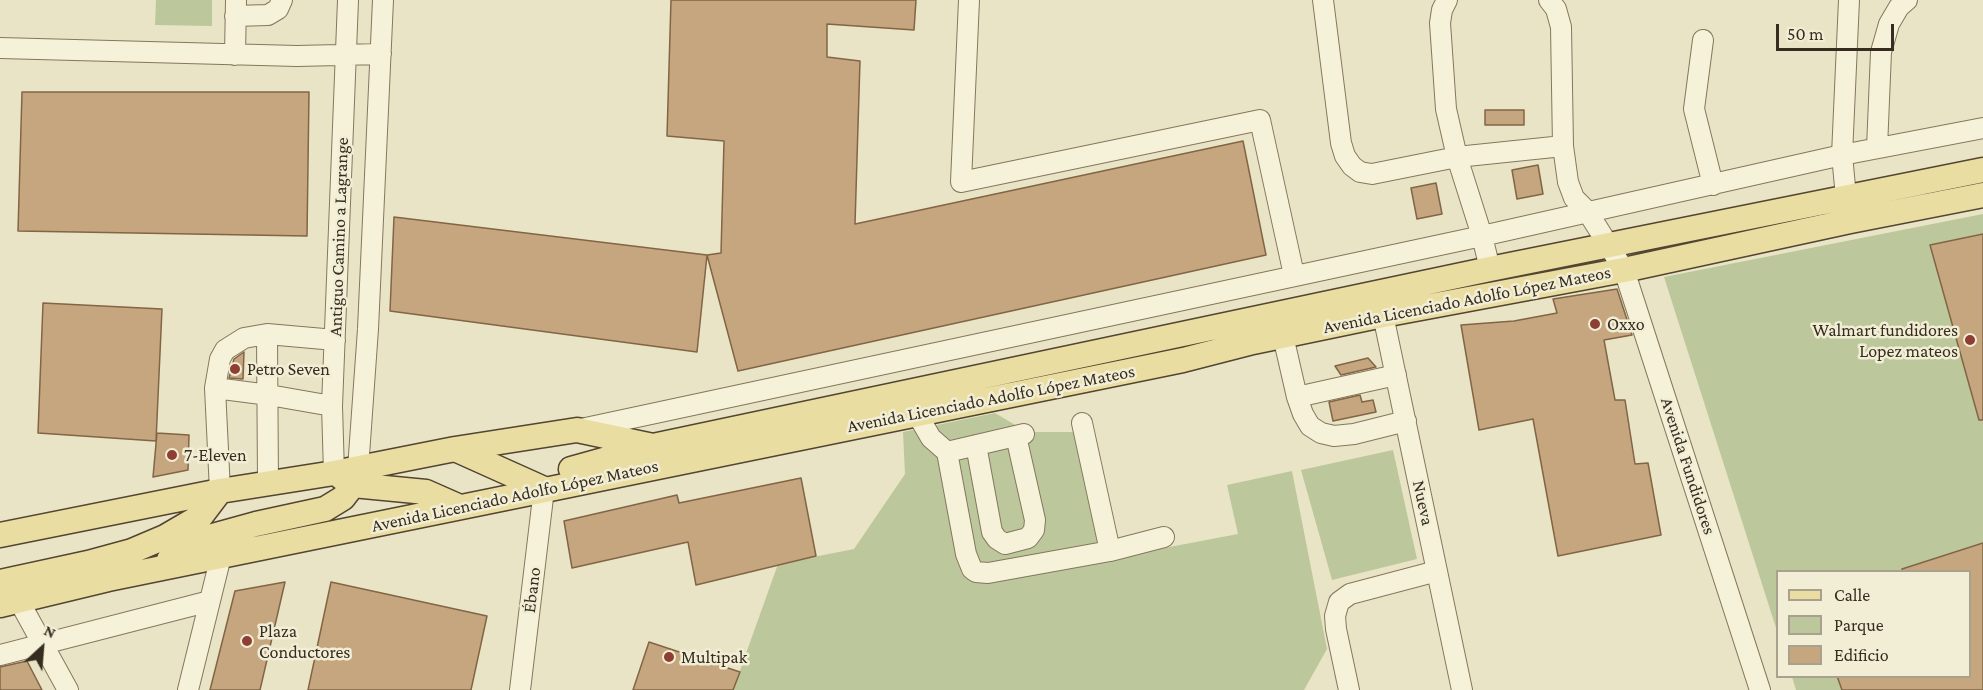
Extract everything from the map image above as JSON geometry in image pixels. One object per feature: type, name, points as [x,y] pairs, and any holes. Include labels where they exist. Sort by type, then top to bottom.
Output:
[{"type":"main road","name":"Avenida Licenciado Adolfo López Mateos","points":[[0,535],[220,490],[348,475],[455,448],[577,430],[653,446],[1490,269],[1983,170]]},
{"type":"main road","name":"Avenida Licenciado Adolfo López Mateos","points":[[10,603],[155,570],[544,489],[1183,360],[1383,315],[1624,270],[1983,195]]},
{"type":"main road","points":[[455,448],[544,489],[551,478],[558,473],[653,446]]},
{"type":"main road","points":[[155,570],[209,537],[325,509],[343,498],[348,475],[426,492],[460,507]]},
{"type":"main road","points":[[0,582],[132,551],[165,537],[201,516],[220,490]]},
{"type":"street","points":[[235,55],[236,8],[268,15],[278,9],[282,0]]},
{"type":"street","name":"Antiguo Camino a Lagrange","points":[[348,0],[332,406],[348,475]]},
{"type":"street","name":"Antiguo Camino a Lagrange","points":[[348,475],[368,329],[383,0]]},
{"type":"street","points":[[969,0],[961,182],[1260,120],[1294,275]]},
{"type":"street","points":[[1323,0],[1341,143],[1345,156],[1360,172],[1372,174],[1457,157],[1563,146]]},
{"type":"street","points":[[1447,0],[1442,10],[1440,23],[1446,109],[1457,157],[1490,269]]},
{"type":"street","name":"Avenida Fundidores","points":[[1549,0],[1556,9],[1561,27],[1563,146],[1571,191],[1610,245],[1624,270],[1760,690]]},
{"type":"street","points":[[1846,197],[1842,154],[1849,0]]},
{"type":"street","points":[[1877,148],[1882,45],[1889,24],[1906,0]]},
{"type":"street","points":[[1703,40],[1694,109],[1713,185]]},
{"type":"street","points":[[0,48],[235,55],[381,54]]},
{"type":"street","points":[[577,430],[1482,236],[1842,154],[1983,128]]},
{"type":"street","name":"Nueva","points":[[1383,315],[1462,690]]},
{"type":"street","points":[[220,490],[215,388],[220,359],[225,350],[244,338],[267,334],[335,340]]},
{"type":"street","points":[[267,334],[268,484]]},
{"type":"street","points":[[1283,336],[1297,397],[1310,426],[1321,433],[1334,436],[1354,434],[1406,421]]},
{"type":"street","points":[[1297,397],[1396,375]]},
{"type":"street","points":[[215,388],[332,406]]},
{"type":"street","points":[[917,414],[931,438],[947,452],[968,565],[976,572],[1006,571],[1110,551],[1164,537]]},
{"type":"street","points":[[1082,423],[1110,551]]},
{"type":"street","points":[[947,452],[976,445],[1020,435],[1035,520],[1034,530],[1028,538],[1005,544],[992,532],[976,445]]},
{"type":"street","name":"Ébano","points":[[520,690],[544,489]]},
{"type":"street","points":[[188,690],[221,556]]},
{"type":"street","points":[[1349,690],[1335,616],[1339,602],[1350,594],[1437,571]]},
{"type":"street","points":[[0,655],[210,601]]},
{"type":"street","points":[[10,603],[43,645],[68,690]]},
{"type":"green space","points":[[156,0],[212,0],[212,26],[155,25]]},
{"type":"green space","points":[[1983,214],[1983,690],[1796,690],[1792,678],[1971,678],[1971,570],[1776,570],[1776,628],[1664,277]]},
{"type":"green space","points":[[995,413],[1027,432],[1079,432],[1106,559],[1238,534],[1227,485],[1292,471],[1327,649],[1304,690],[733,690],[778,564],[854,549],[905,474],[903,432]]},
{"type":"green space","points":[[1393,450],[1417,559],[1332,580],[1301,470]]},
{"type":"building","points":[[671,0],[916,0],[914,30],[827,24],[827,57],[860,61],[855,224],[1243,141],[1266,255],[738,371],[707,255],[721,253],[724,141],[667,136]]},
{"type":"building","points":[[22,92],[309,92],[307,236],[18,231]]},
{"type":"building","points":[[1485,110],[1524,110],[1524,125],[1485,125]]},
{"type":"building","points":[[1538,165],[1543,194],[1517,199],[1512,170]]},
{"type":"building","points":[[1436,183],[1442,214],[1417,219],[1411,188]]},
{"type":"building","points":[[394,217],[707,255],[697,352],[390,311]]},
{"type":"building","name":"Walmart fundidores Lopez mateos","points":[[1983,234],[1983,420],[1979,420],[1930,245]]},
{"type":"building","points":[[1617,289],[1632,335],[1604,340],[1615,400],[1625,400],[1635,464],[1648,463],[1661,535],[1558,556],[1533,419],[1479,430],[1461,325],[1514,321],[1557,313],[1553,299]]},
{"type":"building","points":[[43,303],[162,309],[156,441],[38,433]]},
{"type":"building","points":[[244,352],[243,379],[229,378],[234,359]]},
{"type":"building","points":[[1368,358],[1376,367],[1341,375],[1335,366]]},
{"type":"building","points":[[1360,395],[1362,402],[1373,400],[1376,412],[1333,421],[1329,402]]},
{"type":"building","name":"7-Eleven","points":[[157,433],[189,435],[188,470],[153,477]]},
{"type":"building","points":[[801,478],[816,556],[696,585],[688,542],[572,568],[564,521],[677,495],[679,503]]},
{"type":"building","points":[[1983,543],[1983,690],[1842,690],[1838,678],[1971,678],[1971,570],[1902,569]]},
{"type":"building","name":"Plaza Conductores","points":[[285,582],[260,690],[210,690],[235,591]]},
{"type":"building","points":[[331,582],[487,616],[471,690],[308,690]]},
{"type":"building","name":"Multipak","points":[[649,642],[740,672],[733,690],[633,690]]},
{"type":"building","points":[[27,661],[42,690],[0,690],[0,667]]},
{"type":"place","name":"Oxxo","points":[[1595,324]]},
{"type":"place","name":"Walmart fundidores Lopez mateos","points":[[1970,340]]},
{"type":"place","name":"Petro Seven","points":[[235,369]]},
{"type":"place","name":"7-Eleven","points":[[172,455]]},
{"type":"place","name":"Plaza Conductores","points":[[247,641]]},
{"type":"place","name":"Multipak","points":[[669,657]]}]
